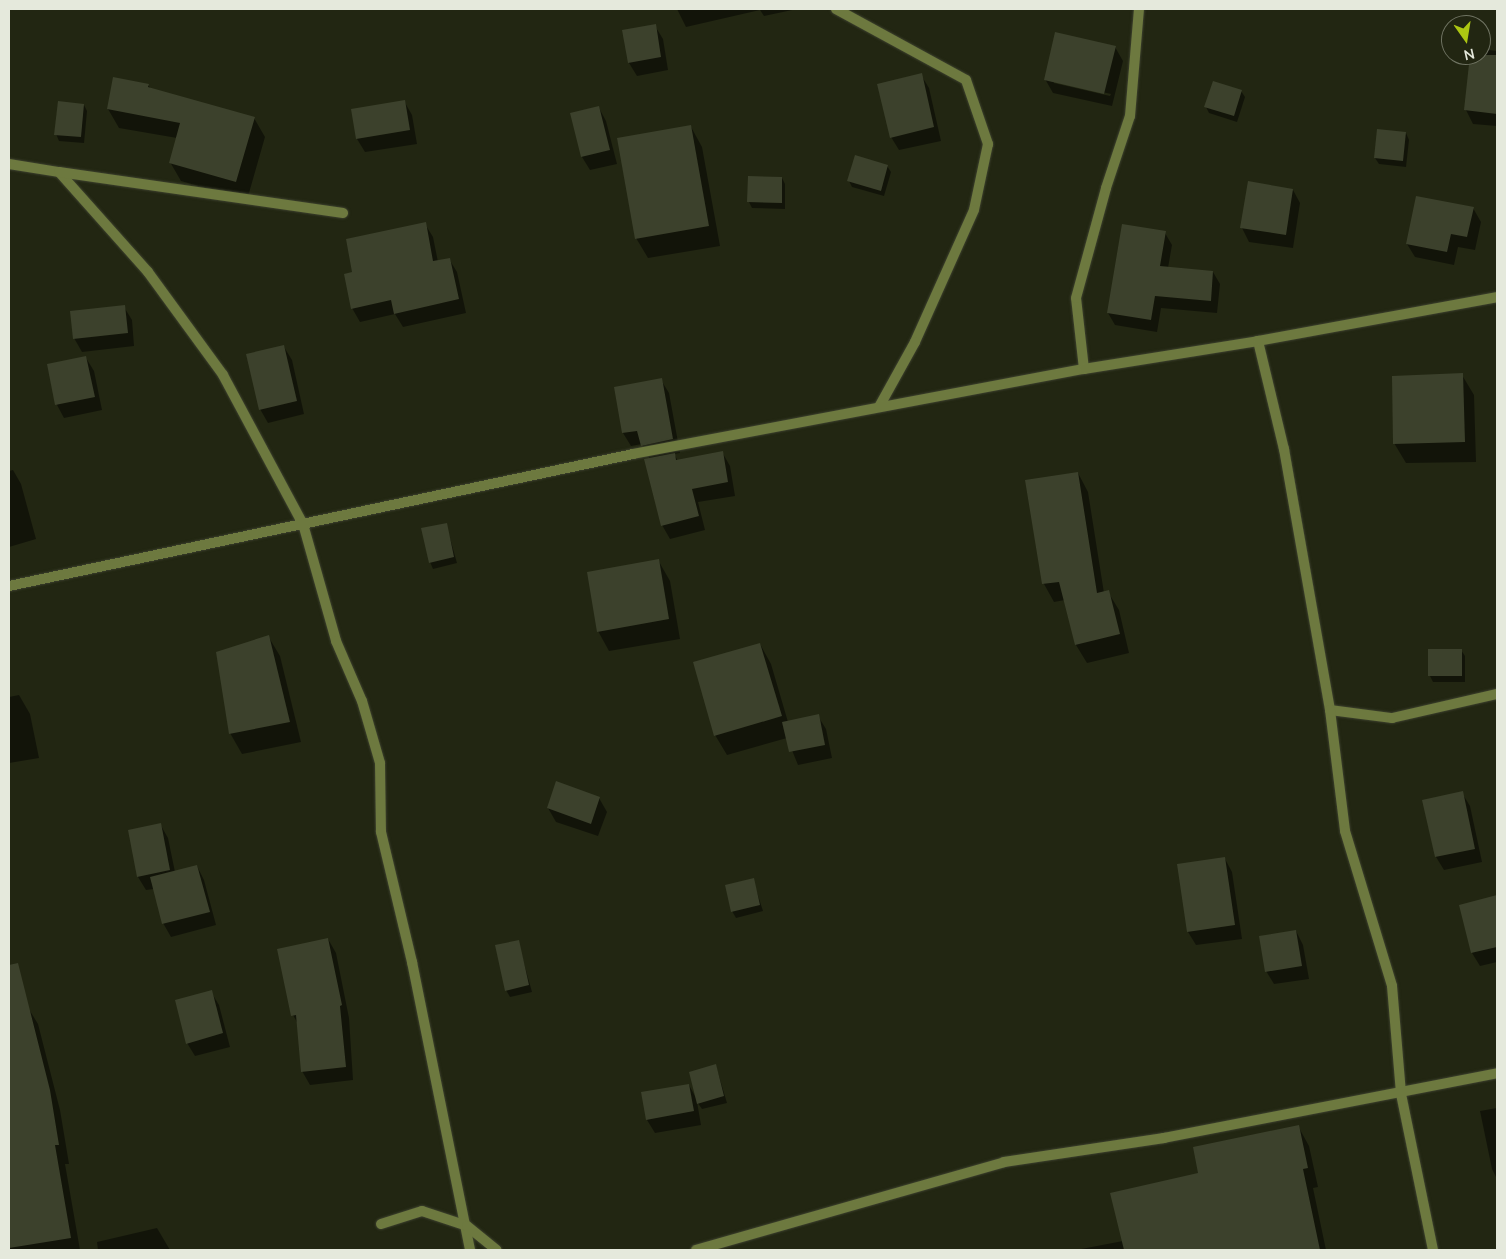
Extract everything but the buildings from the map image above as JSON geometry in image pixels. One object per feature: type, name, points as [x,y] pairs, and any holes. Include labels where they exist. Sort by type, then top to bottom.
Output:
[{"type":"street","points":[[836,9],[966,80],[988,144],[974,210],[916,342],[879,407]]},
{"type":"street","points":[[1084,368],[1076,298],[1103,197],[1130,116],[1139,9]]},
{"type":"street","points":[[9,164],[343,213]]},
{"type":"street","points":[[59,172],[148,272],[222,375],[303,524],[336,641],[362,700],[380,763],[381,832],[412,962],[467,1226],[470,1250]]},
{"type":"street","points":[[9,586],[633,454],[1084,368],[1258,341],[1497,297]]},
{"type":"street","points":[[1258,341],[1284,449],[1330,710],[1345,831],[1392,986],[1402,1094],[1433,1250]]},
{"type":"street","points":[[1330,710],[1392,718],[1497,694]]},
{"type":"street","points":[[696,1250],[1004,1162],[1164,1138],[1402,1094],[1497,1073]]},
{"type":"street","points":[[381,1224],[422,1211],[467,1226],[497,1250]]}]
